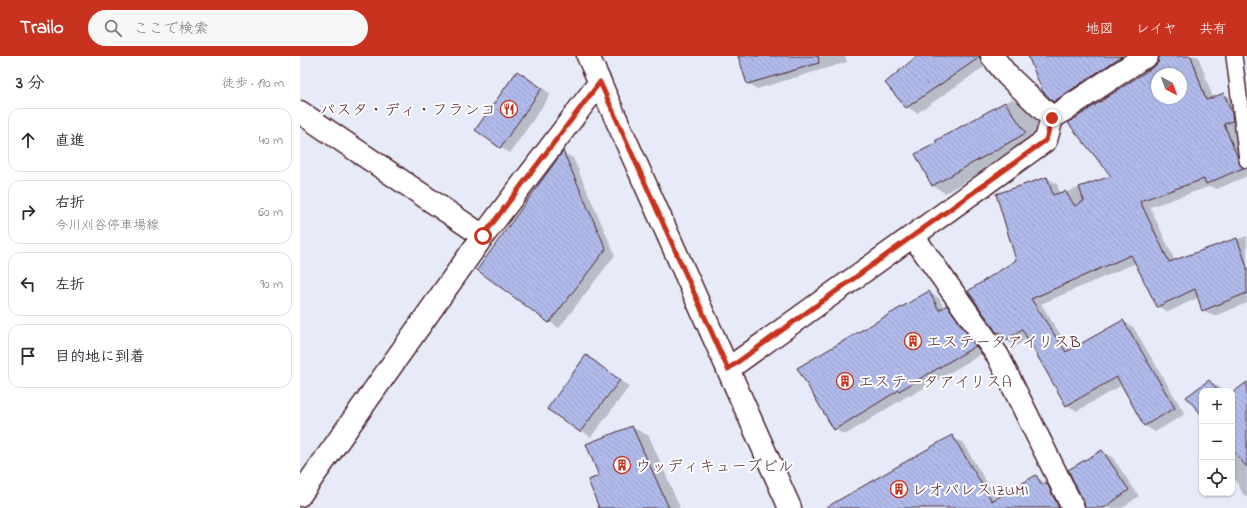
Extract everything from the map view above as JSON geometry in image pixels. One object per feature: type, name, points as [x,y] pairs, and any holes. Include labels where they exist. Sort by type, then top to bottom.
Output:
[{"type":"street","points":[[588,56],[790,508]]},
{"type":"street","points":[[992,56],[1007,75],[1052,118]]},
{"type":"street","points":[[728,369],[1046,140],[1052,118],[1147,56]]},
{"type":"street","points":[[300,495],[483,236],[600,82]]},
{"type":"street","points":[[300,112],[483,236]]},
{"type":"street","points":[[913,236],[998,356],[1073,508]]},
{"type":"lane","points":[[1234,56],[1247,160]]},
{"type":"building","points":[[738,56],[818,56],[819,63],[747,84]]},
{"type":"building","points":[[917,56],[980,57],[906,108],[885,83]]},
{"type":"building","points":[[1028,56],[1122,56],[1053,102],[1042,90]]},
{"type":"building","points":[[1159,56],[1191,56],[1206,100],[1224,93],[1233,121],[1224,124],[1240,165],[1243,168],[1206,184],[1204,179],[1140,201],[1169,262],[1237,238],[1247,267],[1247,293],[1202,311],[1195,289],[1157,307],[1131,255],[1031,299],[1066,352],[1123,320],[1175,408],[1144,426],[1117,377],[1066,406],[1022,329],[1005,341],[999,332],[997,333],[968,291],[1016,260],[996,194],[1047,177],[1053,195],[1065,191],[1075,206],[1084,201],[1079,187],[1111,176],[1068,123],[1151,68],[1151,104],[1187,104],[1187,68],[1151,68],[1158,63]]},
{"type":"building","name":"パスタ・ディ・フランコ","points":[[517,71],[542,88],[500,148],[475,130]]},
{"type":"building","points":[[1005,102],[1026,133],[932,186],[915,154],[937,143],[935,141]]},
{"type":"building","points":[[563,151],[606,249],[549,323],[477,270]]},
{"type":"building","points":[[929,291],[939,310],[947,305],[976,346],[899,390],[834,430],[797,368]]},
{"type":"building","points":[[586,355],[620,380],[580,432],[547,409]]},
{"type":"building","points":[[1209,380],[1216,388],[1199,388],[1199,412],[1186,397]]},
{"type":"building","points":[[1247,382],[1247,467],[1235,453],[1235,391]]},
{"type":"building","name":"ウッディキューブビル","points":[[632,426],[669,508],[599,508],[588,480],[599,476],[586,444]]},
{"type":"building","name":"レオパレスIZUMI","points":[[952,435],[992,501],[1036,475],[1042,485],[1047,483],[1059,508],[825,508]]},
{"type":"building","points":[[1102,450],[1129,490],[1104,508],[1085,508],[1084,502],[1068,470]]},
{"type":"place","name":"パスタ・ディ・フランコ","points":[[509,109]]},
{"type":"place","name":"エステータアイリスB","points":[[913,341]]},
{"type":"place","name":"エステータアイリスA","points":[[845,381]]},
{"type":"place","name":"ウッディキューブビル","points":[[622,465]]},
{"type":"place","name":"レオパレスIZUMI","points":[[899,489]]},
{"type":"route","points":[[483,236],[600,82],[728,369],[1046,140],[1052,118]]}]
